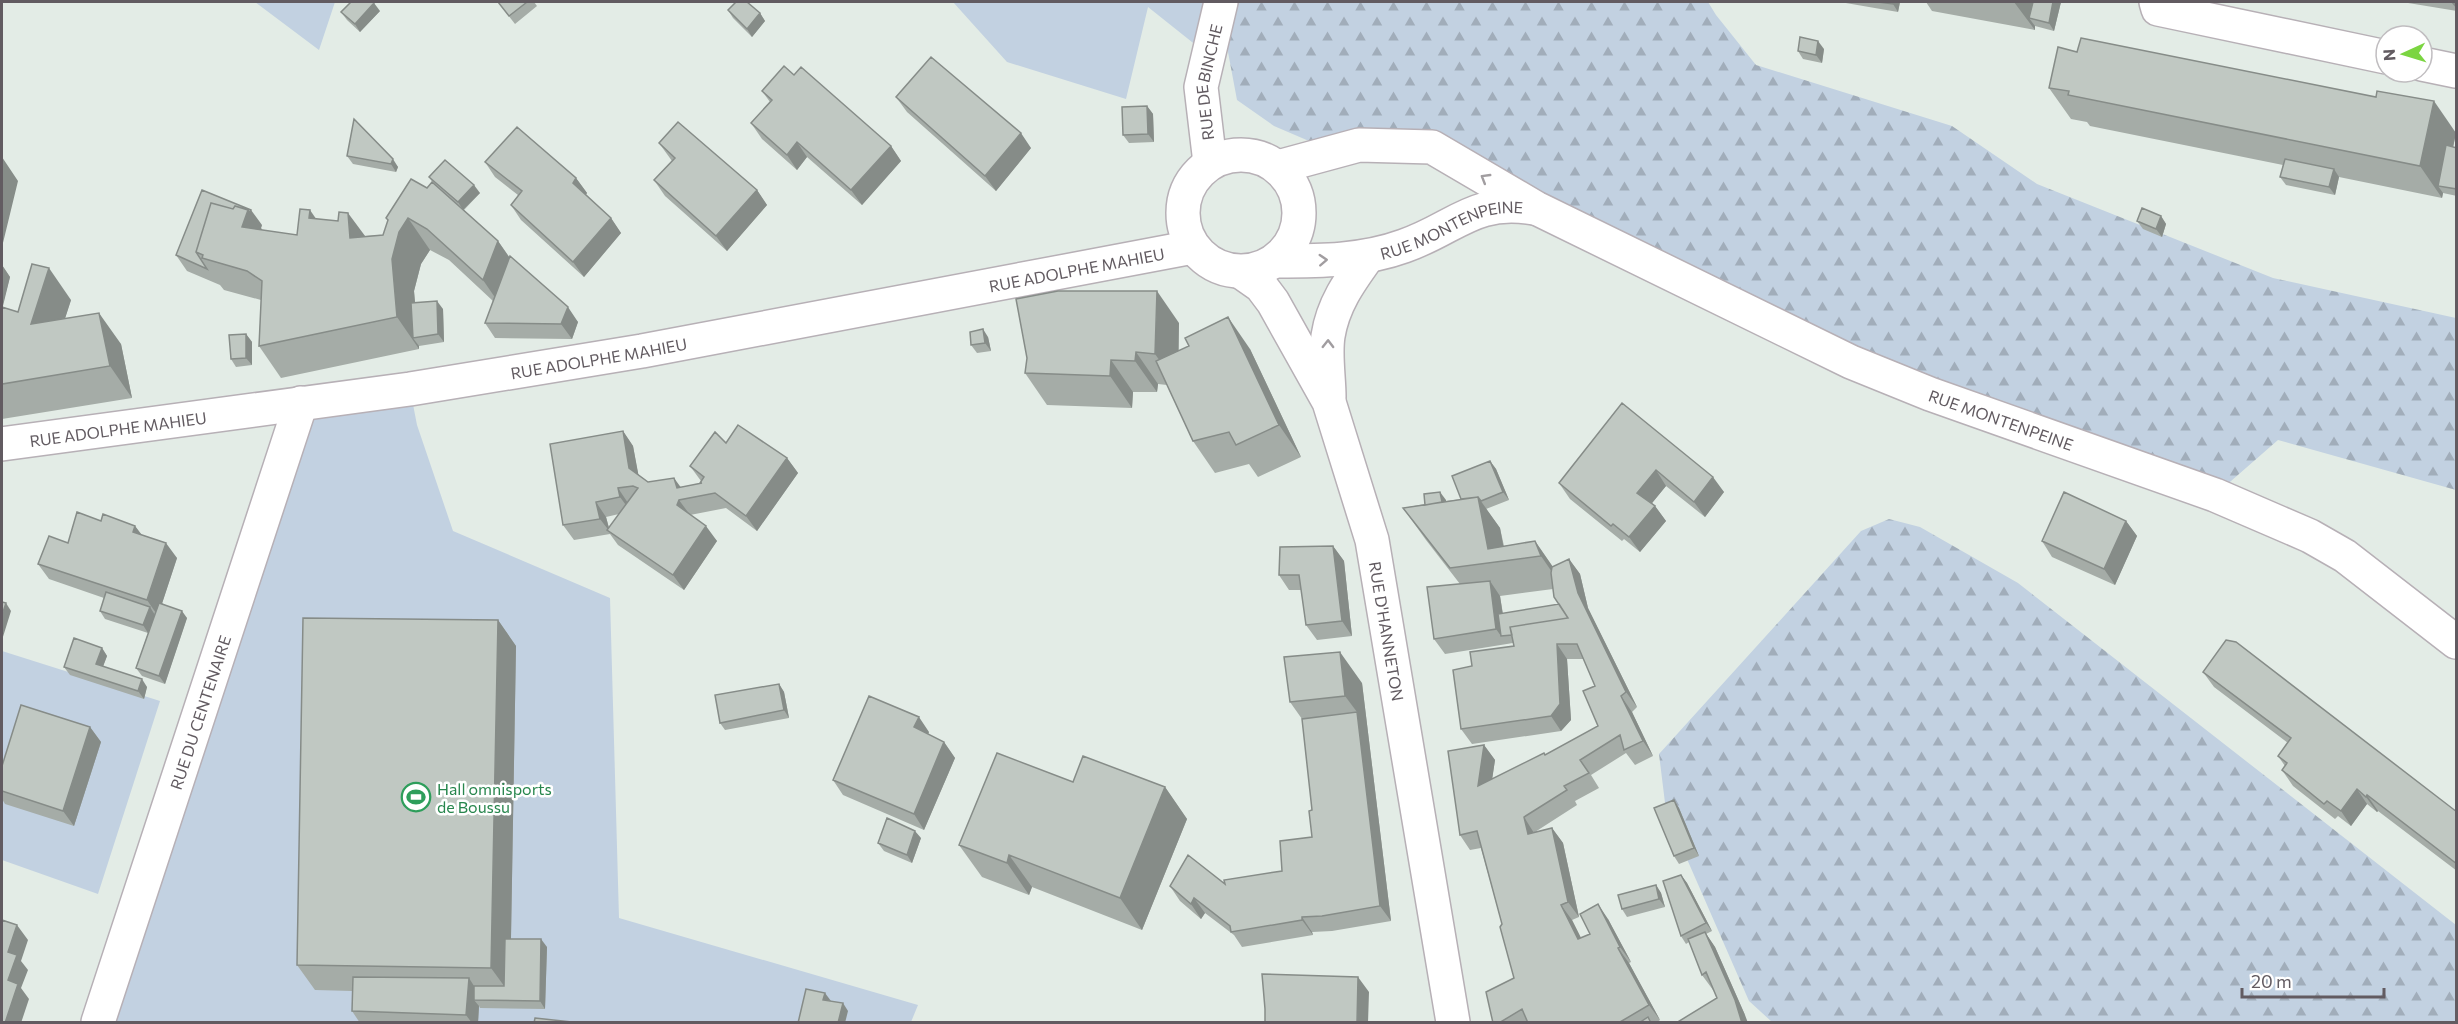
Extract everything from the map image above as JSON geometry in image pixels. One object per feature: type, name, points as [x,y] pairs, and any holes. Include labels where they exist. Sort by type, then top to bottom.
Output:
[{"type":"street","name":"RUE DE BINCHE","points":[[1210,163],[1201,87],[1221,2]]},
{"type":"street","points":[[2156,2],[2158,9],[2374,54]]},
{"type":"street","points":[[2434,67],[2457,72]]},
{"type":"street","name":"RUE MONTENPEINE","points":[[1278,167],[1359,145],[1432,147],[1536,208],[1851,362],[1930,394],[2216,495],[2275,520],[2345,556],[2457,642]]},
{"type":"street","points":[[1245,154],[1262,158],[1278,167],[1292,182],[1299,201],[1299,221],[1286,252],[1277,261],[1260,269],[1241,273],[1222,269],[1206,260],[1193,247],[1185,230],[1183,211],[1186,192],[1196,175],[1210,163],[1227,156],[1245,154]]},
{"type":"street","name":"RUE MONTENPEINE","points":[[1277,261],[1323,261],[1368,256],[1406,246],[1476,211],[1512,204],[1536,208]]},
{"type":"street","name":"RUE ADOLPHE MAHIEU","points":[[2,444],[410,389],[642,351],[1193,247]]},
{"type":"street","points":[[1329,402],[1327,337],[1335,309],[1344,290],[1368,256]]},
{"type":"street","name":"RUE D'HANNETON","points":[[1241,273],[1261,286],[1273,302],[1329,402],[1372,540],[1454,1023]]},
{"type":"street","name":"RUE DU CENTENAIRE","points":[[98,1023],[301,403]]},
{"type":"green space","points":[[255,2],[335,2],[319,50]]},
{"type":"green space","points":[[953,2],[1221,2],[1207,54],[1148,7],[1126,99],[1007,62]]},
{"type":"green space","points":[[1216,2],[1708,2],[1756,65],[1952,126],[2037,184],[2273,278],[2456,318],[2456,490],[2278,440],[2215,495],[1930,394],[1432,147],[1309,141],[1274,126],[1237,100],[1219,4]]},
{"type":"green space","points":[[410,389],[417,425],[453,531],[610,598],[619,918],[918,1005],[911,1022],[98,1022],[301,403]]},
{"type":"green space","points":[[1889,519],[1920,527],[2018,583],[2456,925],[2456,1022],[1772,1022],[1749,1001],[1666,811],[1659,754],[1861,531]]},
{"type":"green space","points":[[2,651],[160,701],[98,894],[2,860]]},
{"type":"building","points":[[351,2],[374,3],[355,24],[341,12]]},
{"type":"building","points":[[498,2],[527,2],[509,16]]},
{"type":"building","points":[[736,2],[747,2],[760,13],[747,29],[728,10]]},
{"type":"building","points":[[2033,2],[2053,2],[2049,23],[2029,18]]},
{"type":"building","points":[[1800,37],[1818,41],[1816,55],[1798,51]]},
{"type":"building","points":[[2081,38],[2376,97],[2377,91],[2434,101],[2420,166],[2068,95],[2069,91],[2049,88],[2058,47],[2077,52]]},
{"type":"building","points":[[931,57],[1021,133],[985,176],[896,97]]},
{"type":"building","points":[[784,66],[794,75],[801,67],[891,146],[851,190],[797,142],[787,155],[751,123],[772,100],[762,91]]},
{"type":"building","points":[[1147,106],[1148,134],[1123,135],[1122,107]]},
{"type":"building","points":[[354,119],[393,159],[391,164],[347,156]]},
{"type":"building","points":[[678,122],[757,190],[716,236],[654,180],[675,158],[659,143]]},
{"type":"building","points":[[517,127],[576,178],[573,183],[611,218],[573,262],[511,205],[522,191],[485,162]]},
{"type":"building","points":[[2446,145],[2457,148],[2457,189],[2438,186]]},
{"type":"building","points":[[2285,159],[2334,169],[2329,187],[2280,177]]},
{"type":"building","points":[[445,160],[474,185],[458,202],[429,177]]},
{"type":"building","points":[[411,179],[427,188],[432,182],[498,241],[483,280],[427,229],[408,218],[399,232],[392,259],[397,317],[259,346],[262,281],[247,271],[202,258],[203,255],[196,252],[211,203],[233,209],[235,206],[248,210],[242,227],[297,235],[300,209],[310,210],[309,218],[338,221],[339,212],[348,213],[350,238],[383,235],[388,220],[386,218]]},
{"type":"building","points":[[202,190],[251,210],[250,213],[248,210],[235,206],[233,209],[211,203],[196,252],[207,269],[176,255]]},
{"type":"building","points":[[2142,208],[2161,216],[2156,229],[2137,221]]},
{"type":"building","points":[[510,256],[568,307],[561,324],[485,323]]},
{"type":"building","points":[[32,264],[49,268],[31,324],[99,313],[110,366],[2,384],[2,307],[18,312]]},
{"type":"building","points":[[1058,291],[1157,291],[1155,354],[1136,352],[1135,361],[1111,360],[1110,376],[1025,373],[1027,358],[1016,299]]},
{"type":"building","points":[[437,301],[438,334],[413,338],[411,303]]},
{"type":"building","points":[[1228,317],[1279,425],[1236,445],[1229,432],[1193,441],[1156,361],[1189,346],[1185,338]]},
{"type":"building","points":[[983,329],[985,343],[971,345],[970,332]]},
{"type":"building","points":[[246,334],[246,358],[231,359],[229,335]]},
{"type":"building","points":[[1622,403],[1713,477],[1694,502],[1656,470],[1637,493],[1655,506],[1629,537],[1613,524],[1611,526],[1559,483]]},
{"type":"building","points":[[738,425],[787,458],[746,516],[715,493],[679,500],[677,505],[706,526],[673,575],[607,530],[638,488],[633,486],[618,488],[620,497],[596,502],[600,519],[563,525],[550,444],[623,431],[629,468],[648,482],[674,478],[677,488],[702,483],[700,483],[704,477],[690,466],[715,432],[726,443]]},
{"type":"building","points":[[1490,461],[1503,492],[1481,501],[1478,497],[1461,499],[1452,476]]},
{"type":"building","points":[[1440,492],[1442,502],[1425,505],[1424,494]]},
{"type":"building","points":[[2064,492],[2126,521],[2104,569],[2042,541]]},
{"type":"building","points":[[1478,497],[1488,549],[1535,541],[1541,556],[1450,568],[1403,508]]},
{"type":"building","points":[[77,512],[101,521],[103,514],[135,526],[133,532],[166,543],[147,600],[38,564],[49,536],[68,543]]},
{"type":"building","points":[[1333,546],[1342,621],[1306,625],[1299,575],[1279,575],[1280,547]]},
{"type":"building","points":[[1569,559],[1578,593],[1626,692],[1621,696],[1643,741],[1624,750],[1620,735],[1580,760],[1589,773],[1564,786],[1567,790],[1524,817],[1528,834],[1552,828],[1568,902],[1561,905],[1578,939],[1590,934],[1580,914],[1598,904],[1620,947],[1618,948],[1649,1005],[1620,1023],[1528,1023],[1522,1009],[1499,1023],[1493,1023],[1486,992],[1514,978],[1477,831],[1460,835],[1448,751],[1484,745],[1478,786],[1544,753],[1545,755],[1598,726],[1583,691],[1595,686],[1577,644],[1557,644],[1560,704],[1551,716],[1461,729],[1453,670],[1472,666],[1470,652],[1514,646],[1510,627],[1568,618],[1554,597],[1551,573],[1552,567]]},
{"type":"building","points":[[1490,581],[1496,629],[1434,639],[1427,587]]},
{"type":"building","points":[[106,592],[150,607],[143,625],[100,611]]},
{"type":"building","points":[[2,602],[6,603],[2,615]]},
{"type":"building","points":[[159,603],[182,611],[159,676],[136,668]]},
{"type":"building","points":[[1559,604],[1568,618],[1510,627],[1512,635],[1501,636],[1498,614]]},
{"type":"building","name":"Hall omnisports de Boussu","points":[[303,618],[498,620],[491,968],[297,965]]},
{"type":"building","points":[[74,638],[102,648],[96,664],[142,679],[138,691],[64,667]]},
{"type":"building","points":[[2226,640],[2236,642],[2457,812],[2457,864],[2357,789],[2341,811],[2327,801],[2324,804],[2282,770],[2287,763],[2278,756],[2291,738],[2203,672]]},
{"type":"building","points":[[1340,652],[1345,696],[1290,702],[1284,657]]},
{"type":"building","points":[[779,684],[784,710],[720,723],[715,695]]},
{"type":"building","points":[[869,696],[919,717],[914,727],[944,742],[914,814],[833,780]]},
{"type":"building","points":[[21,705],[90,727],[63,811],[2,791],[2,766]]},
{"type":"building","points":[[1357,712],[1380,906],[1322,916],[1302,917],[1302,920],[1231,932],[1230,926],[1194,898],[1191,904],[1170,886],[1188,855],[1225,884],[1224,880],[1282,871],[1280,841],[1312,837],[1309,811],[1312,810],[1302,719]]},
{"type":"building","points":[[997,753],[1073,782],[1083,756],[1165,787],[1120,898],[1009,855],[1007,863],[959,845]]},
{"type":"building","points":[[1674,800],[1694,848],[1674,856],[1654,808]]},
{"type":"building","points":[[887,818],[915,831],[907,855],[878,843]]},
{"type":"building","points":[[1681,875],[1706,923],[1681,936],[1663,881]]},
{"type":"building","points":[[1656,885],[1659,899],[1622,909],[1618,895]]},
{"type":"building","points":[[2,920],[17,925],[8,952],[17,955],[8,980],[18,984],[5,1023],[2,1023]]},
{"type":"building","points":[[1705,932],[1735,1000],[1742,1023],[1676,1023],[1717,998],[1706,972],[1702,975],[1688,939]]},
{"type":"building","points":[[505,939],[541,939],[540,1001],[474,1000],[474,986],[504,986]]},
{"type":"building","points":[[1262,974],[1358,977],[1357,1023],[1265,1023]]},
{"type":"building","points":[[353,977],[469,978],[466,1015],[352,1011]]},
{"type":"building","points":[[806,989],[825,993],[823,1000],[843,1003],[838,1023],[798,1023]]},
{"type":"building","points":[[1648,1017],[1651,1023],[1639,1023]]},
{"type":"building","points":[[535,1018],[581,1023],[534,1023]]},
{"type":"place","name":"Hall omnisports de Boussu","points":[[416,797]]}]
